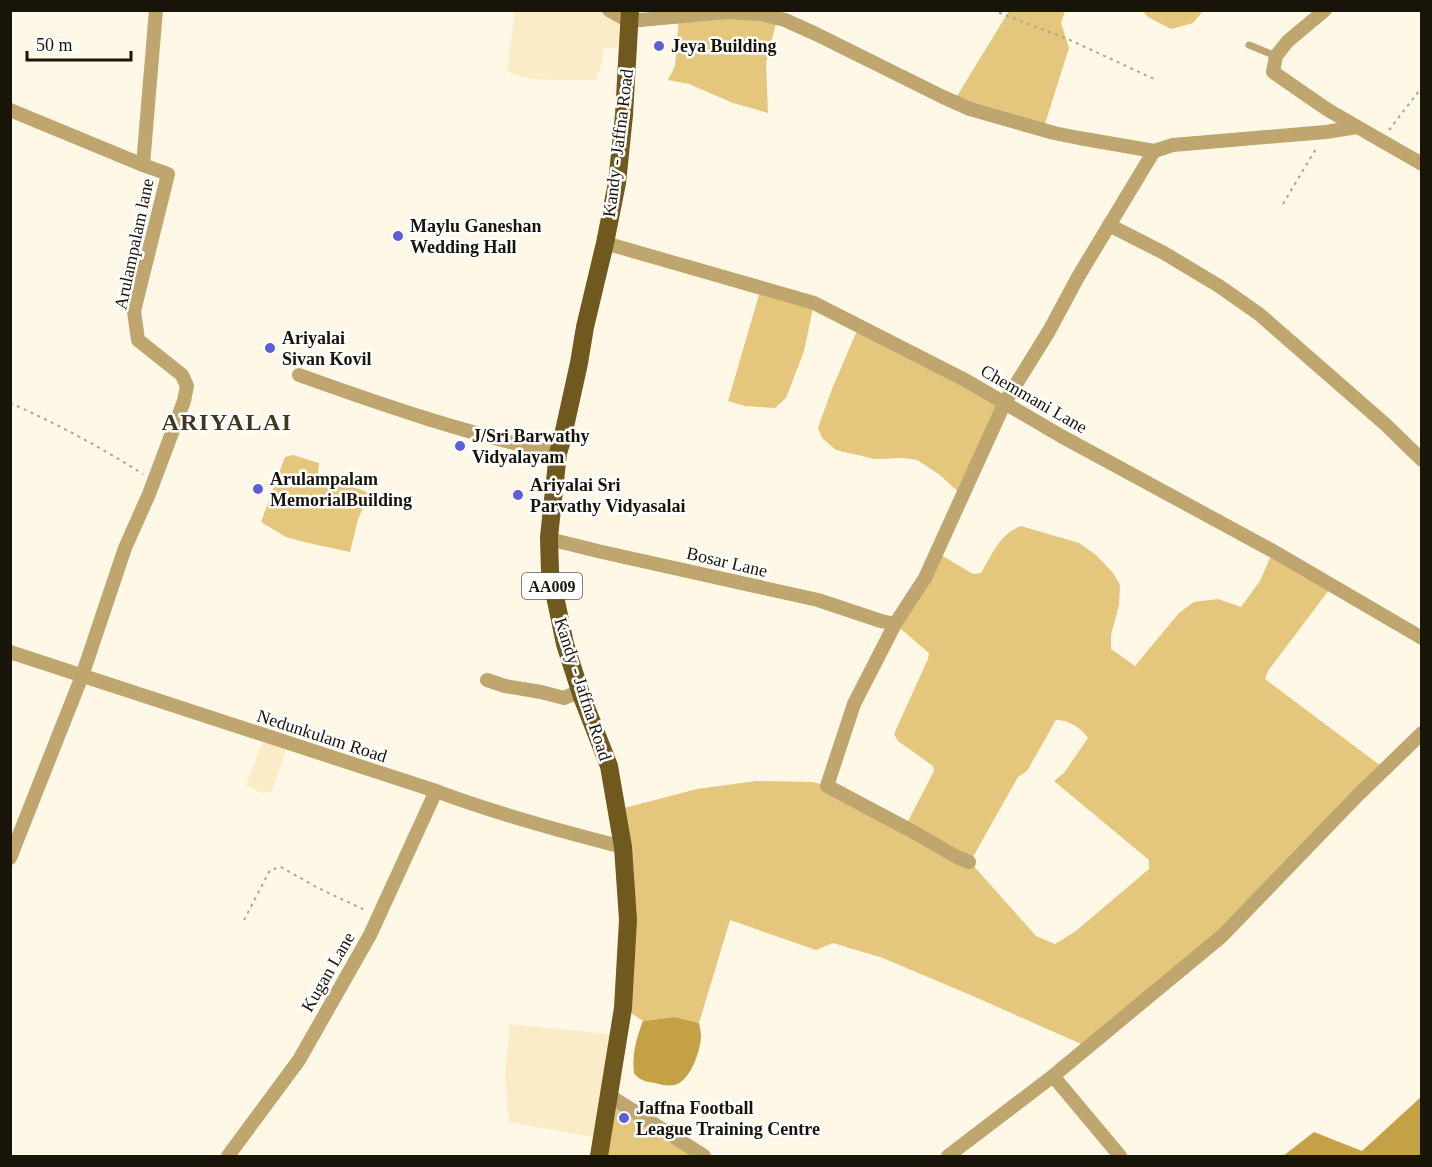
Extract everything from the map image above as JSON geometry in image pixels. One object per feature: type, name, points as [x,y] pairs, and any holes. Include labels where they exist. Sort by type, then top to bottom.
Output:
[{"type":"highway","name":"Kandy - Jaffna Road","points":[[599,1156],[623,1008],[627,930],[623,847],[609,766],[580,691],[565,644],[550,572],[549,539],[558,453],[617,183],[630,16]]},
{"type":"street","name":"Arulampalam lane","points":[[10,858],[82,676],[125,548],[154,481],[184,401],[187,386],[182,375],[138,340],[134,311],[168,174],[143,165],[156,10]]},
{"type":"street","points":[[609,10],[630,16],[727,12],[761,14],[785,20],[970,109],[1054,133],[1154,151],[1173,145],[1358,128]]},
{"type":"street","points":[[1325,10],[1288,41],[1276,56],[1273,72],[1358,128],[1422,164]]},
{"type":"street","points":[[10,110],[143,165]]},
{"type":"street","points":[[969,862],[827,786],[854,704],[895,624],[925,578],[1005,402],[1154,151]]},
{"type":"street","points":[[1109,225],[1219,286],[1259,314],[1385,424],[1422,460]]},
{"type":"street","name":"Chemmani Lane","points":[[604,243],[814,303],[967,381],[1061,436],[1273,551],[1422,638]]},
{"type":"street","points":[[299,375],[466,431],[558,453]]},
{"type":"street","name":"Bosar Lane","points":[[549,539],[818,600],[895,624]]},
{"type":"street","name":"Nedunkulam Road","points":[[10,652],[482,808],[553,830],[623,847]]},
{"type":"street","points":[[487,680],[564,699],[580,691]]},
{"type":"street","points":[[948,1156],[1053,1076],[1222,936],[1358,795],[1422,733]]},
{"type":"street","name":"Kugan Lane","points":[[228,1156],[299,1060],[370,935],[436,792]]},
{"type":"street","points":[[1053,1076],[1120,1156]]},
{"type":"street","points":[[609,1096],[704,1156]]},
{"type":"lane","points":[[1248,45],[1276,56]]},
{"type":"path","points":[[992,10],[1070,40],[1154,79]]},
{"type":"path","points":[[1382,140],[1422,87]]},
{"type":"path","points":[[1283,204],[1326,132]]},
{"type":"path","points":[[10,403],[77,435],[154,481]]},
{"type":"path","points":[[244,920],[270,870],[281,867],[318,888],[379,915]]},
{"type":"shaded area","points":[[515,11],[630,11],[628,48],[604,48],[596,80],[529,79],[507,72]]},
{"type":"shaded area","points":[[705,11],[779,11],[766,63],[768,113],[733,103],[689,84],[668,80],[675,66],[679,16]]},
{"type":"shaded area","points":[[1009,11],[1065,11],[1061,23],[1069,48],[1043,130],[954,101]]},
{"type":"shaded area","points":[[1143,11],[1203,11],[1193,23],[1171,29],[1148,17]]},
{"type":"shaded area","points":[[761,288],[814,303],[804,351],[786,398],[775,408],[745,406],[728,401]]},
{"type":"shaded area","points":[[859,326],[1005,402],[962,494],[940,475],[917,460],[875,459],[836,450],[822,438],[818,428]]},
{"type":"shaded area","points":[[293,455],[319,463],[318,473],[324,477],[370,493],[358,519],[350,552],[286,537],[261,522],[285,457]]},
{"type":"shaded area","points":[[1021,526],[1079,543],[1096,555],[1113,573],[1120,585],[1119,605],[1111,635],[1111,649],[1135,666],[1179,613],[1194,602],[1218,599],[1241,607],[1260,581],[1273,551],[1332,586],[1268,671],[1265,679],[1385,769],[1222,936],[1088,1047],[883,958],[833,943],[816,950],[730,920],[699,1023],[675,1017],[643,1021],[623,1008],[617,810],[697,789],[756,781],[813,782],[827,786],[905,827],[934,771],[933,766],[898,741],[894,734],[929,653],[895,624],[936,552],[973,574],[981,573],[997,545],[1014,529]],"holes":[[[1056,720],[1074,725],[1088,738],[1064,773],[1054,781],[1149,860],[1149,869],[1076,931],[1055,944],[1036,936],[970,862],[1018,777],[1027,771]]]},
{"type":"shaded area","points":[[265,736],[288,744],[272,791],[261,793],[246,785]]},
{"type":"shaded area","points":[[675,1017],[699,1023],[700,1043],[689,1072],[680,1083],[674,1085],[662,1085],[640,1079],[634,1073],[634,1060],[643,1021]]},
{"type":"shaded area","points":[[510,1024],[619,1035],[602,1139],[509,1122],[505,1075]]},
{"type":"shaded area","name":"Jaffna Football League Training Centre","points":[[610,1096],[704,1156],[599,1156]]},
{"type":"shaded area","points":[[1421,1097],[1421,1156],[1283,1156],[1314,1132],[1362,1151]]},
{"type":"place","name":"Jeya Building","points":[[659,46]]},
{"type":"place","name":"Maylu Ganeshan Wedding Hall","points":[[398,236]]},
{"type":"place","name":"Ariyalai Sivan Kovil","points":[[270,348]]},
{"type":"place","name":"J/Sri Barwathy Vidyalayam","points":[[460,446]]},
{"type":"place","name":"Arulampalam MemorialBuilding","points":[[258,489]]},
{"type":"place","name":"Ariyalai Sri Parvathy Vidyasalai","points":[[518,495]]},
{"type":"place","name":"Jaffna Football League Training Centre","points":[[624,1118]]},
{"type":"district","name":"ARIYALAI","points":[[227,422]]}]
